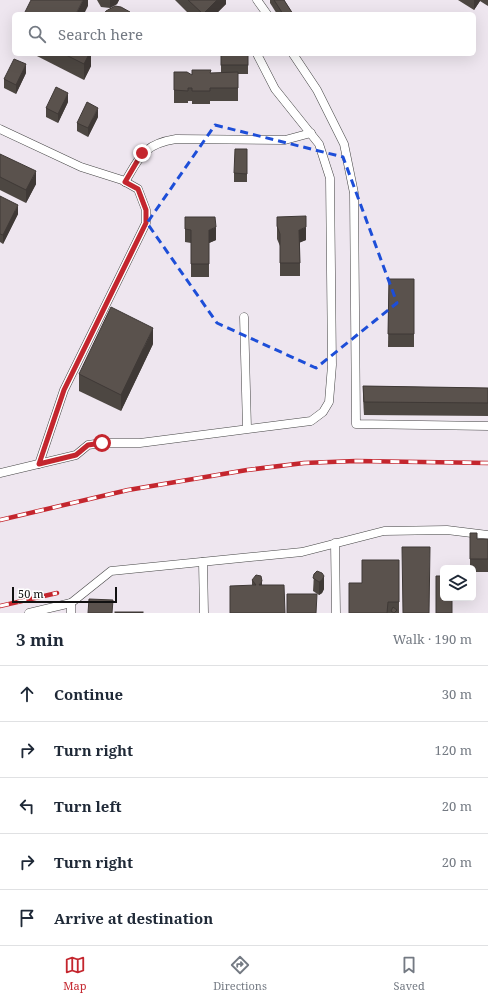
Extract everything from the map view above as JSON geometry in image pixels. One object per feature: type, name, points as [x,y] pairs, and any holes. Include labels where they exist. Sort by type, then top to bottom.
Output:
[{"type":"lane","points":[[257,0],[266,12]]},
{"type":"lane","points":[[0,473],[76,455],[88,445],[102,443],[140,443],[247,428],[311,421],[324,412],[329,402],[332,365],[330,178],[319,144],[275,89],[258,56]]},
{"type":"lane","points":[[294,56],[318,90],[344,144],[354,193],[356,424],[488,426]]},
{"type":"lane","points":[[0,128],[81,167],[125,182],[138,189],[146,210],[146,223],[64,390],[39,464]]},
{"type":"lane","points":[[125,182],[142,153],[160,141],[176,139],[286,140],[311,133]]},
{"type":"lane","points":[[244,317],[247,428]]},
{"type":"lane","points":[[30,613],[71,603],[111,571],[302,552],[384,531],[447,530],[488,535]]},
{"type":"lane","points":[[335,543],[336,613]]},
{"type":"lane","points":[[203,562],[204,613]]},
{"type":"lane","points":[[71,603],[71,613]]},
{"type":"highlighted area","points":[[215,125],[343,157],[397,303],[316,368],[217,323],[147,223]]},
{"type":"shaded area","points":[[0,0],[488,0],[488,613],[0,613]]},
{"type":"building","points":[[31,0],[83,0],[77,12],[25,12]]},
{"type":"building","points":[[188,0],[217,0],[205,12],[201,12]]},
{"type":"building","points":[[274,0],[284,0],[292,12],[282,12]]},
{"type":"building","points":[[115,6],[121,7],[130,12],[105,12]]},
{"type":"building","points":[[68,56],[88,56],[84,64]]},
{"type":"building","points":[[221,56],[248,56],[248,65],[221,65]]},
{"type":"building","points":[[14,59],[26,64],[16,85],[4,79]]},
{"type":"building","points":[[192,70],[211,70],[210,73],[238,72],[238,88],[210,88],[210,91],[192,91],[192,88],[188,88],[188,91],[174,90],[174,72],[187,72],[192,75]]},
{"type":"building","points":[[56,87],[68,93],[58,114],[46,108]]},
{"type":"building","points":[[87,102],[98,108],[88,128],[77,123]]},
{"type":"building","points":[[235,149],[247,149],[247,174],[234,173]]},
{"type":"building","points":[[0,154],[36,171],[26,190],[0,177]]},
{"type":"building","points":[[0,196],[18,205],[3,235],[0,234]]},
{"type":"building","points":[[306,216],[306,227],[299,230],[300,263],[280,263],[280,234],[277,226],[277,217]]},
{"type":"building","points":[[185,217],[215,217],[216,227],[209,230],[209,264],[191,264],[191,230],[185,229]]},
{"type":"building","points":[[389,279],[414,279],[414,334],[388,334]]},
{"type":"building","points":[[111,307],[153,328],[121,395],[79,374]]},
{"type":"building","points":[[363,386],[488,388],[488,403],[364,402]]},
{"type":"building","points":[[470,533],[477,533],[477,539],[488,539],[488,559],[470,559]]},
{"type":"building","points":[[402,547],[430,547],[429,613],[403,613]]},
{"type":"building","points":[[362,560],[399,560],[399,602],[388,602],[387,613],[349,613],[349,583],[362,583]]},
{"type":"building","points":[[317,571],[322,573],[324,576],[319,582],[313,578]]},
{"type":"building","points":[[256,575],[261,576],[262,581],[259,585],[284,585],[285,613],[230,613],[230,586],[256,585],[252,580]]},
{"type":"building","points":[[436,576],[440,576],[440,601],[452,601],[452,613],[436,613]]},
{"type":"building","points":[[287,594],[317,594],[316,613],[287,613]]},
{"type":"building","points":[[89,599],[113,600],[112,613],[88,613]]},
{"type":"building","points":[[393,607],[397,610],[394,613],[391,611]]},
{"type":"building","points":[[143,612],[143,613],[115,613]]},
{"type":"railway","points":[[0,520],[128,490],[247,470],[304,463],[356,461],[488,463]]},
{"type":"railway","points":[[0,606],[57,593]]},
{"type":"route","points":[[102,443],[88,445],[76,455],[39,464],[64,390],[146,223],[146,210],[138,189],[125,182],[142,153]]}]
